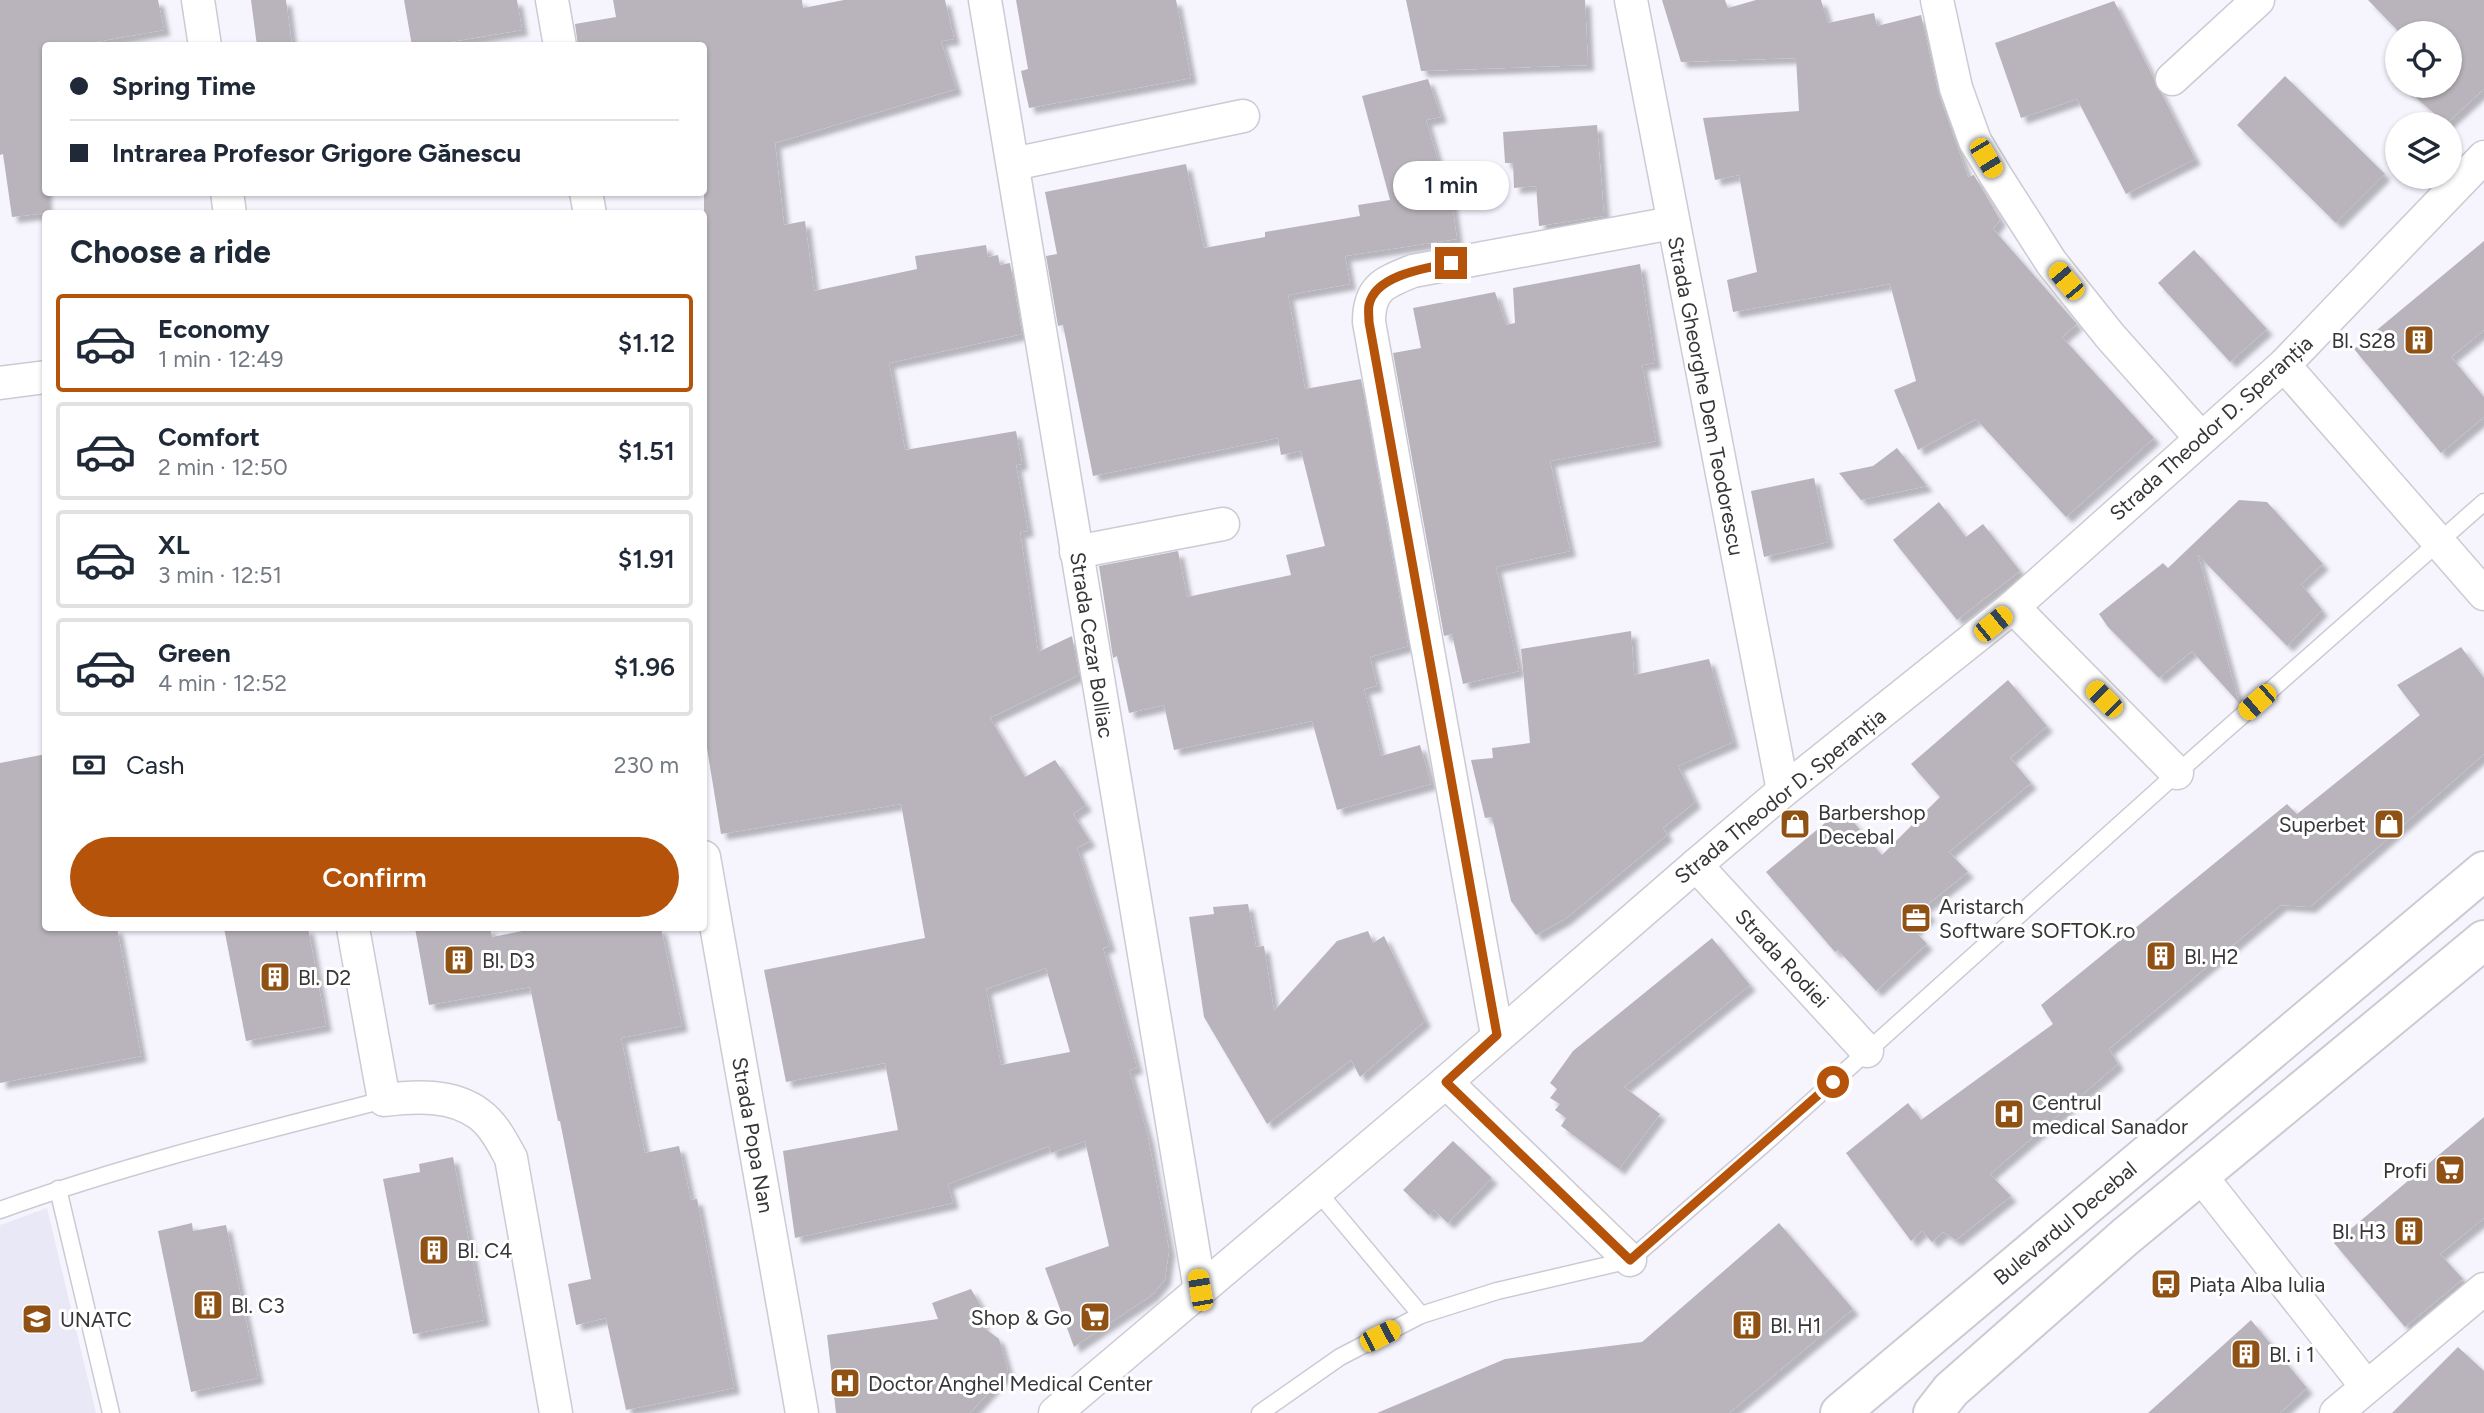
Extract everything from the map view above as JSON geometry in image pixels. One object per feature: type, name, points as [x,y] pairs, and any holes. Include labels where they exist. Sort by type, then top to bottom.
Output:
[{"type":"main road","name":"Bulevardul Decebal","points":[[1840,1413],[2484,871]]},
{"type":"main road","points":[[1933,1413],[1951,1390],[2115,1245],[2484,940]]},
{"type":"street","points":[[198,0],[204,42]]},
{"type":"street","points":[[552,0],[559,42]]},
{"type":"street","name":"Strada Cezar Bolliac","points":[[985,0],[1200,1290]]},
{"type":"street","name":"Strada Gheorghe Dem Teodorescu","points":[[1630,0],[1783,791]]},
{"type":"street","points":[[1937,0],[1956,88],[1975,141],[1996,176],[2050,262],[2110,336],[2200,437]]},
{"type":"street","points":[[2172,79],[2258,0]]},
{"type":"street","points":[[1013,164],[1243,116]]},
{"type":"street","name":"Strada Theodor D. Speranția","points":[[1055,1413],[1318,1192],[1783,791],[2013,607],[2200,437],[2284,365],[2484,157]]},
{"type":"street","points":[[1497,1035],[1369,322],[1369,304],[1377,291],[1392,280],[1413,271],[1672,223]]},
{"type":"street","points":[[2284,365],[2484,594]]},
{"type":"street","points":[[0,383],[42,378]]},
{"type":"street","points":[[1076,552],[1223,524]]},
{"type":"street","points":[[2013,607],[2177,772]]},
{"type":"street","name":"Strada Rodiei","points":[[1696,865],[1867,1051]]},
{"type":"street","name":"Strada Popa Nan","points":[[707,874],[802,1413]]},
{"type":"street","points":[[354,931],[384,1100],[411,1096],[458,1103],[479,1114],[496,1132],[511,1158],[556,1413]]},
{"type":"street","points":[[1446,1082],[1630,1260]]},
{"type":"street","points":[[2200,1175],[2366,1386]]},
{"type":"street","points":[[2336,1413],[2484,1289]]},
{"type":"lane","points":[[1260,1413],[1340,1357],[1421,1315],[1497,1291],[1630,1260],[2484,502]]},
{"type":"lane","points":[[0,1210],[58,1189],[174,1155],[384,1100]]},
{"type":"lane","points":[[58,1189],[111,1413]]},
{"type":"lane","points":[[1318,1192],[1421,1315]]},
{"type":"shaded area","name":"UNATC","points":[[47,1208],[96,1413],[0,1413],[0,1225]]},
{"type":"building","points":[[0,0],[158,0],[164,30],[96,42],[42,42],[42,196],[46,196],[46,210],[42,210],[42,213],[12,217],[3,154],[0,155]]},
{"type":"building","points":[[251,0],[286,0],[291,42],[256,42]]},
{"type":"building","points":[[404,0],[517,0],[522,30],[450,42],[411,42]]},
{"type":"building","points":[[613,0],[802,0],[803,8],[844,0],[945,0],[954,39],[941,41],[956,89],[775,143],[784,225],[805,221],[814,291],[917,269],[915,256],[986,245],[988,257],[998,255],[1000,265],[1010,263],[1022,334],[889,363],[905,450],[1016,431],[1022,464],[1016,465],[1028,531],[1020,532],[1038,652],[1072,636],[1079,675],[990,718],[1025,777],[1055,760],[1086,805],[1073,814],[1090,841],[1077,848],[1110,946],[1103,948],[1137,1068],[1129,1070],[1148,1137],[1169,1250],[1165,1279],[1152,1295],[1074,1347],[1045,1268],[1109,1246],[1085,1141],[1051,1153],[1049,1146],[948,1184],[953,1203],[795,1238],[783,1151],[898,1130],[885,1063],[786,1082],[764,970],[925,938],[901,804],[721,834],[707,748],[707,210],[704,210],[704,196],[707,196],[707,42],[577,42],[575,24],[616,17]],"holes":[[[1046,968],[1070,1052],[1001,1065],[986,989]]]},
{"type":"building","points":[[1016,0],[1176,0],[1191,78],[1029,108],[1021,71],[1028,69]]},
{"type":"building","points":[[1406,0],[1585,0],[1588,65],[1421,71]]},
{"type":"building","points":[[1662,0],[1725,0],[1728,8],[1756,0],[1821,0],[1828,23],[1874,13],[1877,26],[1921,15],[1938,92],[1968,177],[1974,175],[2000,220],[1993,229],[2077,324],[2062,337],[2154,438],[2066,517],[1976,419],[1918,450],[1894,390],[1916,381],[1890,284],[1733,312],[1727,280],[1757,272],[1739,175],[1715,180],[1703,118],[1799,111],[1796,58],[1681,62]]},
{"type":"building","points":[[2368,0],[2484,0],[2484,89],[2459,112],[2432,112],[2417,98],[2462,98],[2462,21],[2388,21]]},
{"type":"building","points":[[2114,1],[2195,159],[2126,194],[2077,99],[2021,118],[1995,43]]},
{"type":"building","points":[[2285,76],[2385,174],[2336,223],[2237,125]]},
{"type":"building","points":[[1428,79],[1441,117],[1426,120],[1447,192],[1450,191],[1457,239],[1345,256],[1350,284],[1288,295],[1305,389],[1361,379],[1408,646],[1370,657],[1377,686],[1364,689],[1381,756],[1420,745],[1431,784],[1337,810],[1312,721],[1174,750],[1164,705],[1129,713],[1117,656],[1113,658],[1099,566],[1178,551],[1187,597],[1291,575],[1286,555],[1325,546],[1301,451],[1281,455],[1278,438],[1093,476],[1063,325],[1058,326],[1046,256],[1057,254],[1045,192],[1186,164],[1204,248],[1265,237],[1265,232],[1360,216],[1358,205],[1390,200],[1362,96]]},
{"type":"building","points":[[1597,125],[1604,216],[1539,226],[1536,186],[1514,188],[1513,163],[1505,163],[1503,132]]},
{"type":"building","name":"Bl. S28","points":[[2484,241],[2484,330],[2451,357],[2484,397],[2484,417],[2441,453],[2354,349]]},
{"type":"building","points":[[2194,250],[2267,329],[2230,362],[2158,283]]},
{"type":"building","points":[[1640,264],[1655,363],[1642,365],[1656,441],[1550,461],[1570,551],[1496,567],[1519,671],[1463,684],[1452,634],[1444,636],[1393,353],[1421,348],[1413,308],[1495,292],[1506,325],[1515,323],[1513,288]]},
{"type":"building","points":[[1897,448],[1927,486],[1861,500],[1839,473],[1873,466]]},
{"type":"building","points":[[1814,478],[1828,542],[1764,557],[1751,491]]},
{"type":"building","points":[[2239,500],[2267,502],[2323,564],[2301,584],[2322,610],[2287,646],[2198,555],[2239,703],[2192,651],[2159,678],[2108,627],[2099,614],[2163,563],[2168,568]]},
{"type":"building","points":[[1939,502],[1966,537],[1983,524],[2020,571],[1957,620],[1893,540]]},
{"type":"building","points":[[1631,631],[1634,675],[1709,659],[1733,742],[1678,766],[1695,802],[1663,828],[1667,835],[1565,919],[1536,935],[1511,901],[1492,817],[1485,818],[1471,760],[1493,758],[1492,748],[1530,743],[1521,649]]},
{"type":"building","name":"Bl. H2","points":[[2461,647],[2484,678],[2484,754],[2310,907],[2281,905],[2109,1049],[2118,1064],[1990,1174],[2011,1196],[1956,1240],[1943,1232],[1932,1242],[1922,1231],[1911,1241],[1846,1153],[1908,1103],[1921,1120],[2053,1024],[2041,1005],[2287,804],[2297,814],[2420,715],[2397,685]]},
{"type":"building","points":[[2008,680],[2047,726],[2010,758],[2031,783],[1949,852],[1968,872],[1923,908],[1930,915],[1914,930],[1927,944],[1876,991],[1838,950],[1835,952],[1766,872],[1842,809],[1882,855],[1940,797],[1911,764]]},
{"type":"building","points":[[42,755],[42,931],[118,931],[141,1056],[0,1083],[0,763]]},
{"type":"building","points":[[1248,904],[1256,947],[1264,946],[1274,1011],[1337,941],[1368,931],[1373,943],[1384,936],[1425,1021],[1360,1077],[1351,1060],[1267,1124],[1204,1017],[1189,917],[1214,914],[1213,907]]},
{"type":"building","name":"Bl. D2","points":[[225,931],[309,931],[326,1026],[246,1041]]},
{"type":"building","points":[[416,931],[491,931],[492,937],[522,931],[662,931],[682,1026],[621,1038],[645,1153],[679,1146],[691,1200],[697,1199],[734,1388],[626,1410],[606,1318],[576,1325],[568,1284],[591,1279],[530,987],[429,1005]]},
{"type":"building","points":[[1712,938],[1750,985],[1624,1087],[1660,1114],[1619,1169],[1561,1126],[1566,1118],[1555,1110],[1560,1104],[1550,1098],[1557,1089],[1550,1083],[1573,1051]]},
{"type":"building","name":"Bl. H3","points":[[2484,1117],[2484,1218],[2440,1254],[2463,1279],[2405,1327],[2334,1243]]},
{"type":"building","points":[[1453,1141],[1492,1178],[1448,1223],[1434,1210],[1429,1215],[1403,1190]]},
{"type":"building","name":"Bl. C4","points":[[453,1157],[484,1320],[413,1334],[383,1179],[420,1172],[419,1164]]},
{"type":"building","name":"Bl. C3","points":[[192,1223],[193,1231],[226,1225],[258,1378],[191,1392],[158,1231]]},
{"type":"building","name":"Bl. H1","points":[[1779,1223],[1853,1309],[1729,1413],[1377,1413],[1505,1359],[1642,1342]]},
{"type":"building","points":[[971,1289],[982,1308],[983,1327],[999,1339],[1008,1371],[970,1413],[836,1413],[827,1335],[938,1319],[932,1303]]},
{"type":"building","name":"Bl. i 1","points":[[2251,1320],[2307,1388],[2280,1413],[2148,1413]]},
{"type":"building","points":[[2458,1347],[2484,1371],[2484,1413],[2392,1413]]},
{"type":"place","name":"Bl. S28","points":[[2419,340]]},
{"type":"place","name":"Barbershop Decebal","points":[[1795,824]]},
{"type":"place","name":"Superbet","points":[[2389,824]]},
{"type":"place","name":"Aristarch Software SOFTOK.ro","points":[[1916,918]]},
{"type":"place","name":"Bl. H2","points":[[2161,956]]},
{"type":"place","name":"Bl. D3","points":[[459,960]]},
{"type":"place","name":"Bl. D2","points":[[275,977]]},
{"type":"place","name":"Centrul medical Sanador","points":[[2009,1114]]},
{"type":"place","name":"Profi","points":[[2450,1170]]},
{"type":"place","name":"Bl. H3","points":[[2409,1231]]},
{"type":"place","name":"Bl. C4","points":[[434,1250]]},
{"type":"place","name":"Piața Alba Iulia","points":[[2166,1284]]},
{"type":"place","name":"Bl. C3","points":[[208,1305]]},
{"type":"place","name":"Shop & Go","points":[[1095,1317]]},
{"type":"place","name":"UNATC","points":[[37,1319]]},
{"type":"place","name":"Bl. H1","points":[[1747,1325]]},
{"type":"place","name":"Bl. i 1","points":[[2246,1354]]},
{"type":"place","name":"Doctor Anghel Medical Center","points":[[845,1383]]},
{"type":"route","points":[[1451,263],[1413,271],[1392,280],[1377,291],[1369,304],[1369,322],[1497,1035],[1446,1082],[1630,1260],[1833,1082]]}]
